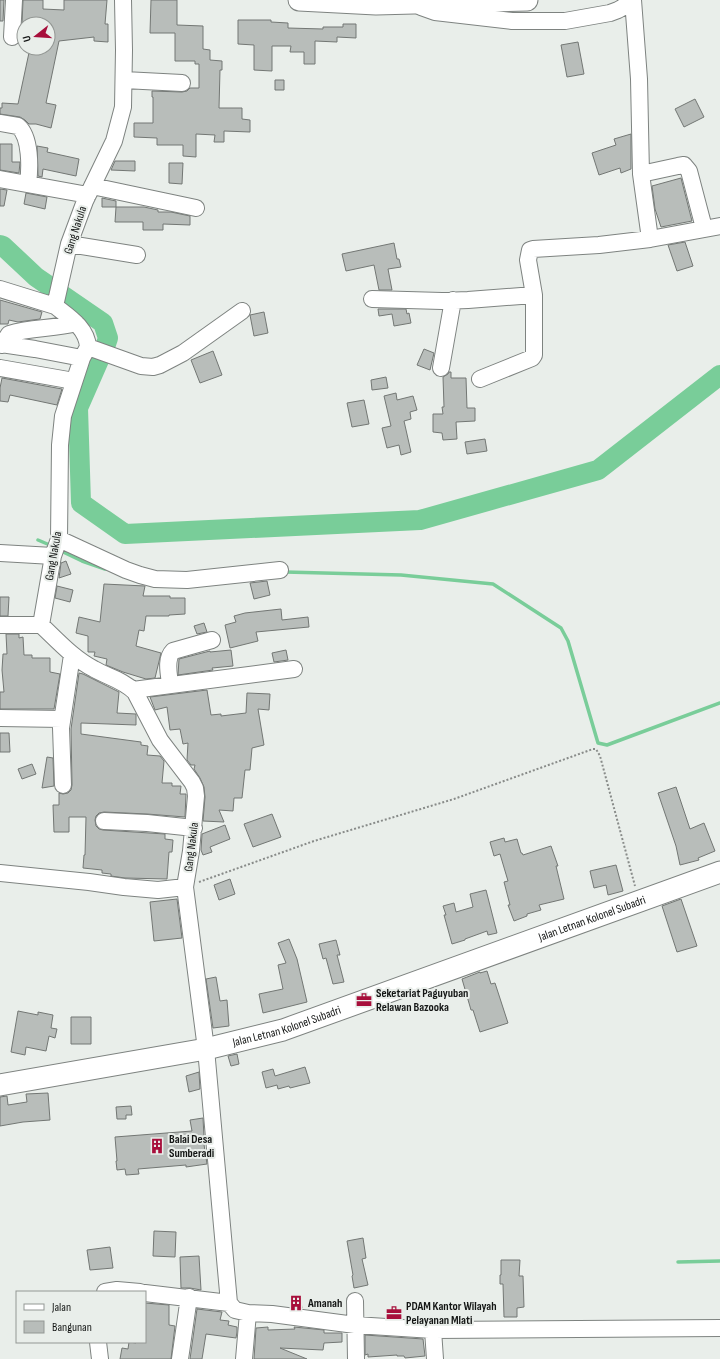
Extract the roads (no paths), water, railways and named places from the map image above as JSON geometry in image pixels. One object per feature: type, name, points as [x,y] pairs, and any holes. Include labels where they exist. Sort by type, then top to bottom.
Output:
[{"type":"main road","points":[[299,0],[376,4],[527,0]]},
{"type":"main road","name":"Jalan Letnan Kolonel Subadri","points":[[0,1085],[206,1049],[283,1030],[720,872]]},
{"type":"street","points":[[12,37],[14,0]]},
{"type":"street","name":"Gang Nakula","points":[[57,298],[69,244],[85,201],[114,141],[123,106],[123,0]]},
{"type":"street","points":[[412,4],[434,12],[469,17],[512,21],[565,21],[610,13],[625,6],[627,0]]},
{"type":"street","points":[[633,0],[639,80],[641,174],[650,239]]},
{"type":"street","points":[[124,80],[182,83]]},
{"type":"street","points":[[0,123],[18,126],[24,134],[30,165],[28,184]]},
{"type":"street","points":[[480,379],[532,358],[534,355],[534,295],[528,260],[530,250],[599,245],[650,239],[712,227],[690,171],[687,167],[684,165],[641,174]]},
{"type":"street","points":[[0,179],[28,184],[90,190],[196,208]]},
{"type":"street","points":[[69,244],[137,255]]},
{"type":"street","points":[[0,289],[57,298],[86,335],[85,353]]},
{"type":"street","points":[[372,298],[453,300],[534,295]]},
{"type":"street","points":[[442,368],[453,300]]},
{"type":"street","points":[[1,345],[85,353],[141,366],[153,367],[183,353],[242,311]]},
{"type":"street","points":[[1,345],[9,334],[21,330],[63,327],[76,324]]},
{"type":"street","name":"Gang Nakula","points":[[85,353],[62,416],[56,547],[41,625],[72,655],[94,670],[120,681],[133,690],[160,740],[195,788],[194,828],[185,887],[206,1049],[229,1303]]},
{"type":"street","points":[[0,368],[74,381]]},
{"type":"street","points":[[0,553],[56,547],[140,575],[155,578],[187,580],[280,570]]},
{"type":"street","points":[[0,625],[41,625]]},
{"type":"street","points":[[170,684],[168,667],[170,653],[212,640]]},
{"type":"street","points":[[63,784],[61,728],[72,655]]},
{"type":"street","points":[[133,690],[294,669]]},
{"type":"street","points":[[0,718],[62,720]]},
{"type":"street","points":[[104,821],[147,823],[194,828]]},
{"type":"street","points":[[0,873],[158,890],[185,887]]},
{"type":"street","points":[[111,1291],[128,1291]]},
{"type":"street","points":[[146,1293],[189,1297],[229,1303],[235,1310],[248,1313],[272,1314],[355,1325],[433,1330],[720,1328]]},
{"type":"street","points":[[180,1359],[189,1297]]},
{"type":"street","points":[[355,1301],[356,1359]]},
{"type":"street","points":[[244,1359],[248,1313]]},
{"type":"street","points":[[433,1330],[436,1359]]},
{"type":"street","points":[[98,1343],[100,1359]]},
{"type":"waterway","points":[[0,245],[3,246],[36,277],[103,323],[108,338],[106,344]]},
{"type":"waterway","points":[[99,360],[78,408],[81,503],[125,534],[420,520],[598,470],[720,375]]},
{"type":"waterway","points":[[38,540],[52,546]]},
{"type":"waterway","points":[[59,550],[82,561],[105,569]]},
{"type":"waterway","points":[[285,572],[401,575],[493,584],[561,628],[568,641],[598,743],[607,745],[720,703]]},
{"type":"waterway","points":[[678,1262],[720,1261]]},
{"type":"place","name":"Seketariat Paguyuban Relawan Bazooka","points":[[364,1000]]},
{"type":"place","name":"Balai Desa Sumberadi","points":[[157,1146]]},
{"type":"place","name":"Amanah","points":[[296,1303]]},
{"type":"place","name":"PDAM Kantor Wilayah Pelayanan Mlati","points":[[394,1313]]}]
